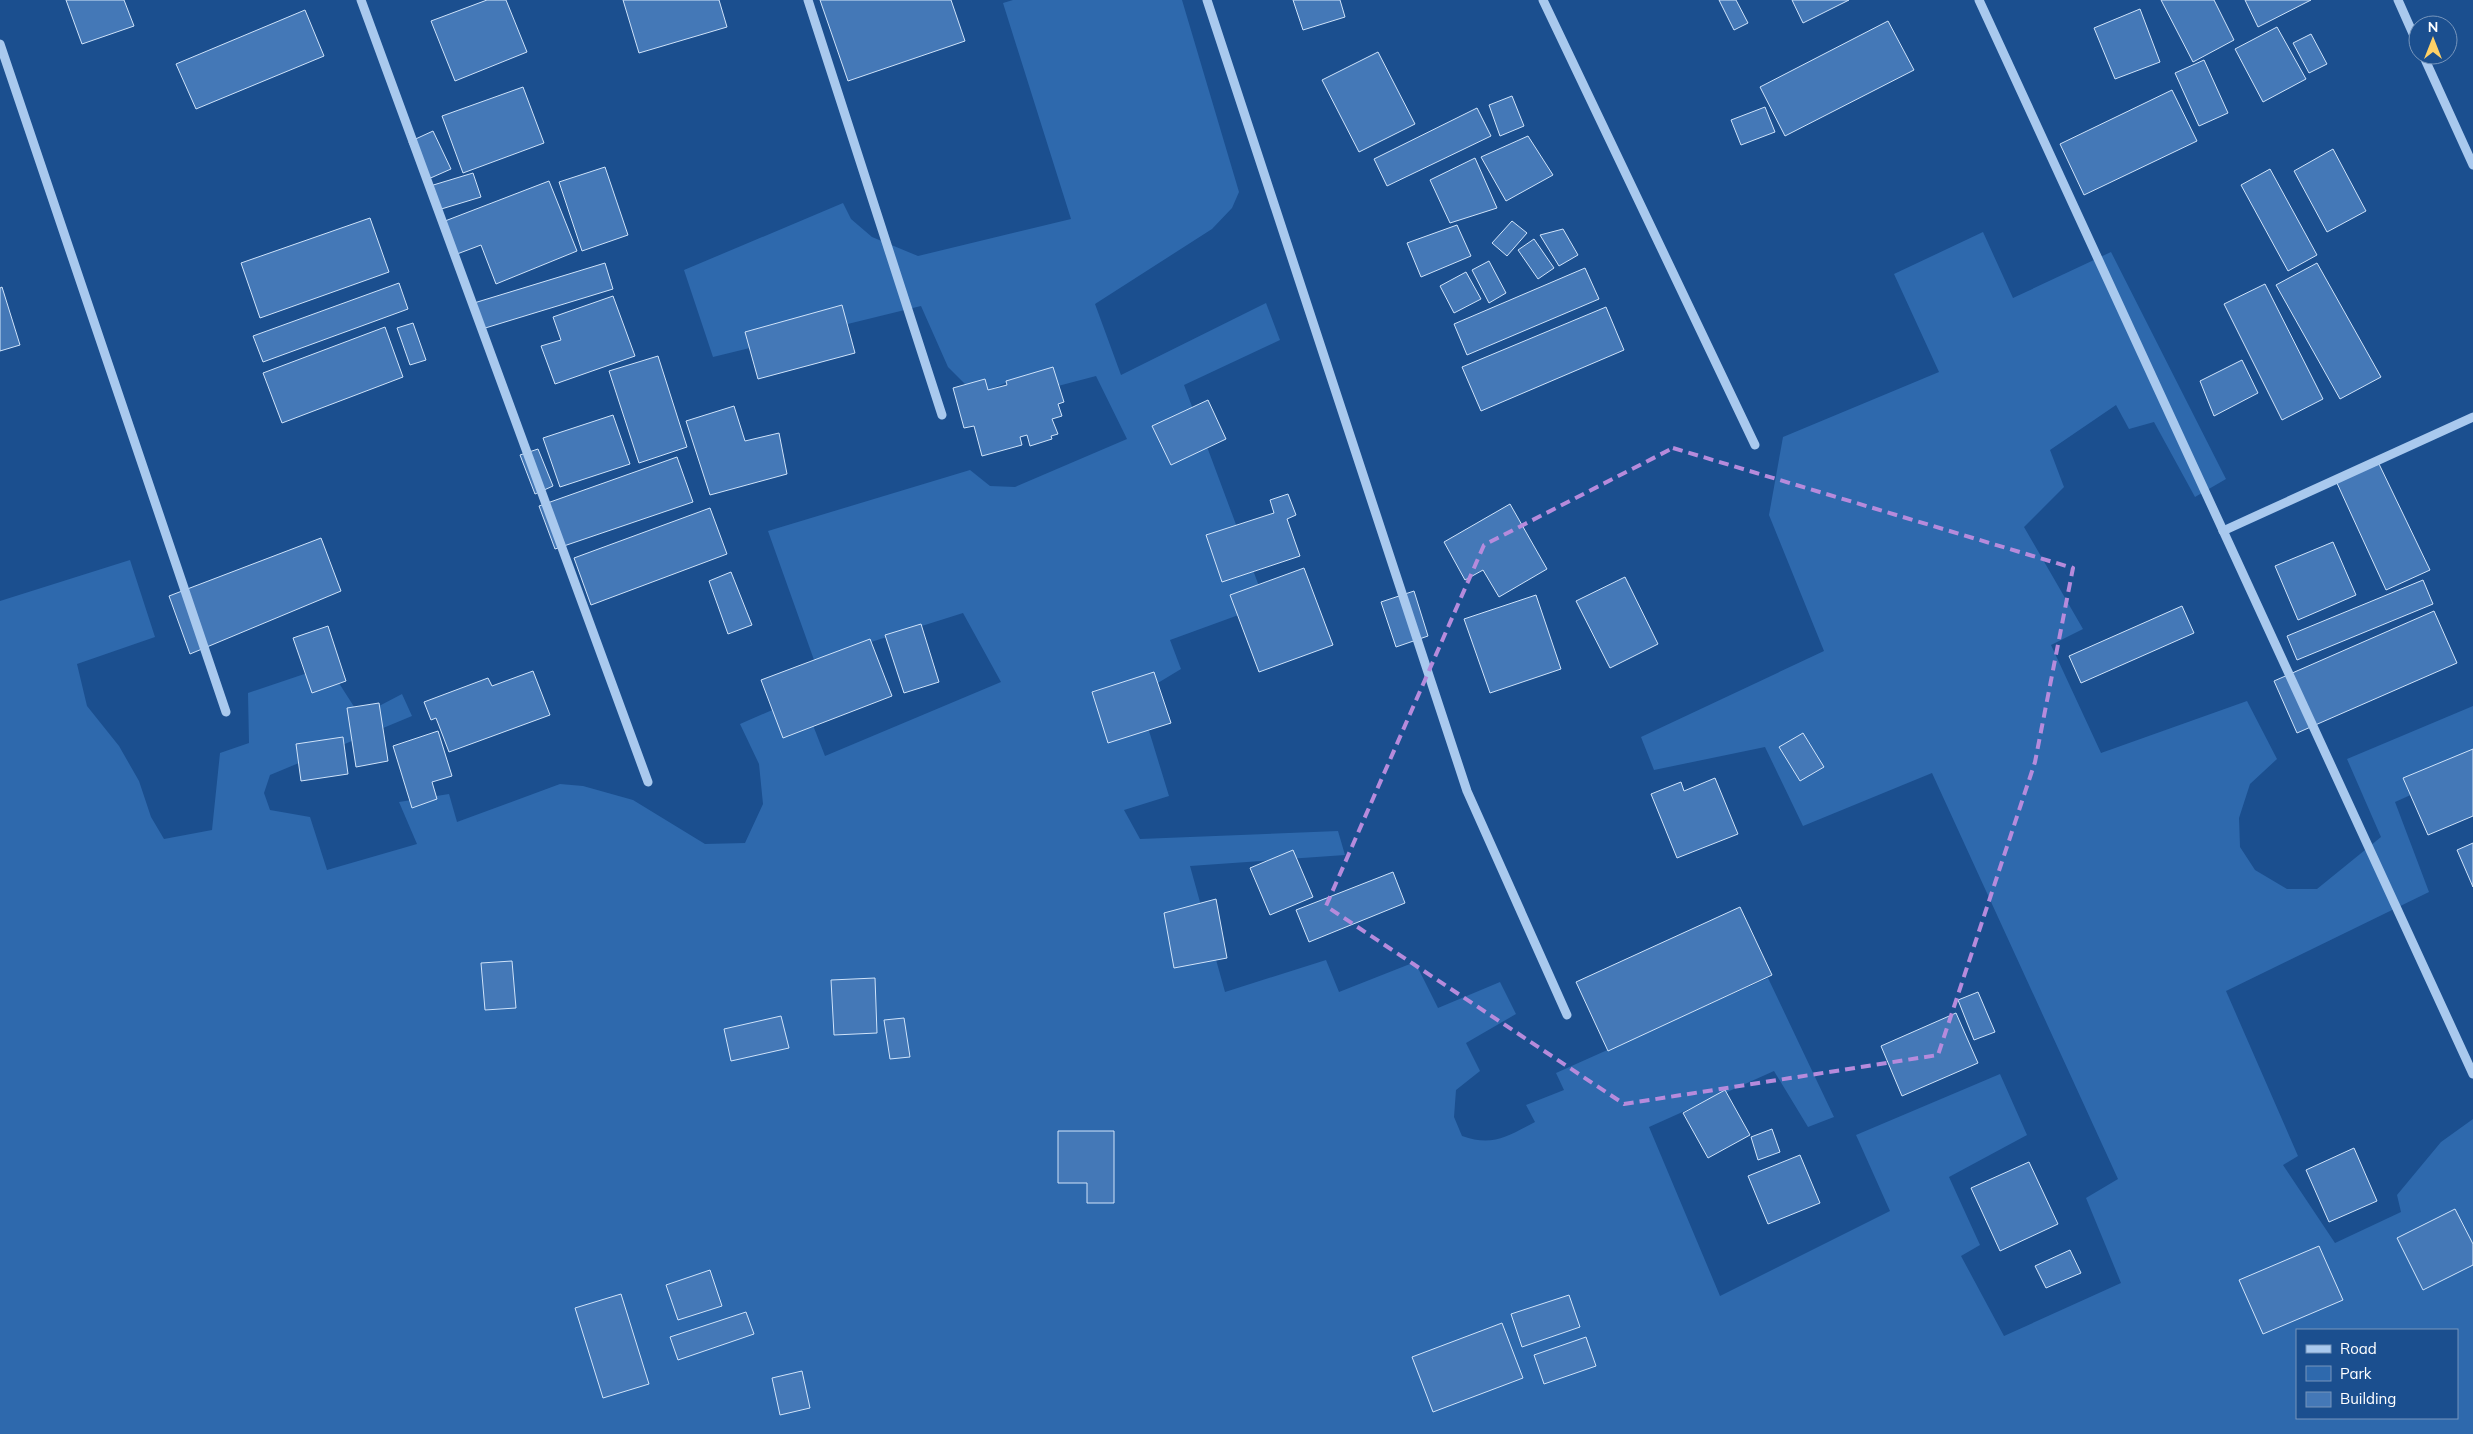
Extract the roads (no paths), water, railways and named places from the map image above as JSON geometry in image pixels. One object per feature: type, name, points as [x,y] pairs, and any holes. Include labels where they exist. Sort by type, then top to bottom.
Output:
[{"type":"street","points":[[361,0],[648,782]]},
{"type":"street","points":[[808,0],[942,415]]},
{"type":"street","points":[[1207,0],[1467,791],[1567,1015]]},
{"type":"street","points":[[1543,0],[1755,445]]},
{"type":"street","points":[[1979,0],[2473,1074]]},
{"type":"street","points":[[2398,0],[2408,22]]},
{"type":"street","points":[[0,44],[226,712]]},
{"type":"street","points":[[2428,65],[2473,165]]},
{"type":"street","points":[[2223,531],[2473,417]]}]
